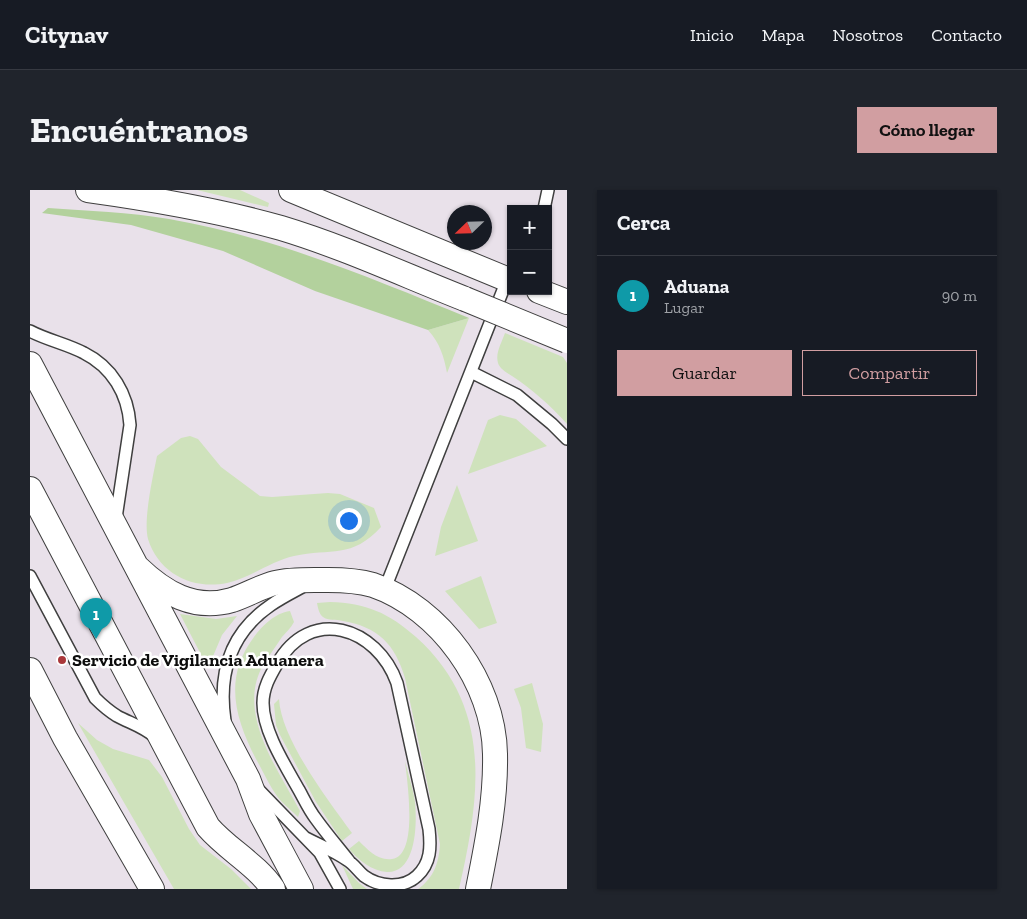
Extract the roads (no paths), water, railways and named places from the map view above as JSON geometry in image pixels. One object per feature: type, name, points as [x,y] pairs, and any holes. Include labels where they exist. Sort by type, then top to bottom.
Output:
[{"type":"street","points":[[88,190],[189,207],[282,229],[328,244],[567,341]]},
{"type":"street","points":[[291,190],[507,278]]},
{"type":"street","points":[[549,295],[567,302]]},
{"type":"street","points":[[30,364],[229,742],[248,779],[261,814],[301,889]]},
{"type":"street","points":[[30,489],[208,827],[221,841],[257,870],[273,889]]},
{"type":"street","points":[[138,567],[153,583],[179,598],[210,604],[234,599],[276,582],[345,581],[373,586],[415,608],[432,621],[447,636],[472,672],[488,711],[495,753],[494,800],[478,889]]},
{"type":"street","points":[[30,670],[65,738],[152,889]]},
{"type":"lane","points":[[545,205],[548,190]]},
{"type":"lane","points":[[384,591],[507,286]]},
{"type":"lane","points":[[30,331],[84,353],[97,362],[114,378],[126,400],[130,425],[117,504],[117,530]]},
{"type":"lane","points":[[471,372],[517,395],[567,439]]},
{"type":"lane","points":[[30,576],[96,698],[105,708],[149,732],[174,760]]},
{"type":"lane","points":[[229,742],[222,701],[222,685],[228,662],[237,641],[246,627],[258,615],[272,604],[313,581]]},
{"type":"lane","points":[[315,818],[349,861],[362,875],[372,881],[388,886],[398,886],[414,879],[420,873],[429,857],[431,844],[429,829],[397,683],[392,670],[387,661],[369,643],[351,634],[332,630],[312,632],[303,635],[292,643],[280,658],[269,678],[263,702],[270,732],[315,818],[329,866],[340,889]]},
{"type":"lane","points":[[248,779],[306,838],[329,866]]},
{"type":"lane","points":[[306,838],[349,861]]},
{"type":"place","name":"Aduana","points":[[96,639]]},
{"type":"place","name":"Servicio de Vigilancia Aduanera","points":[[62,660]]}]
